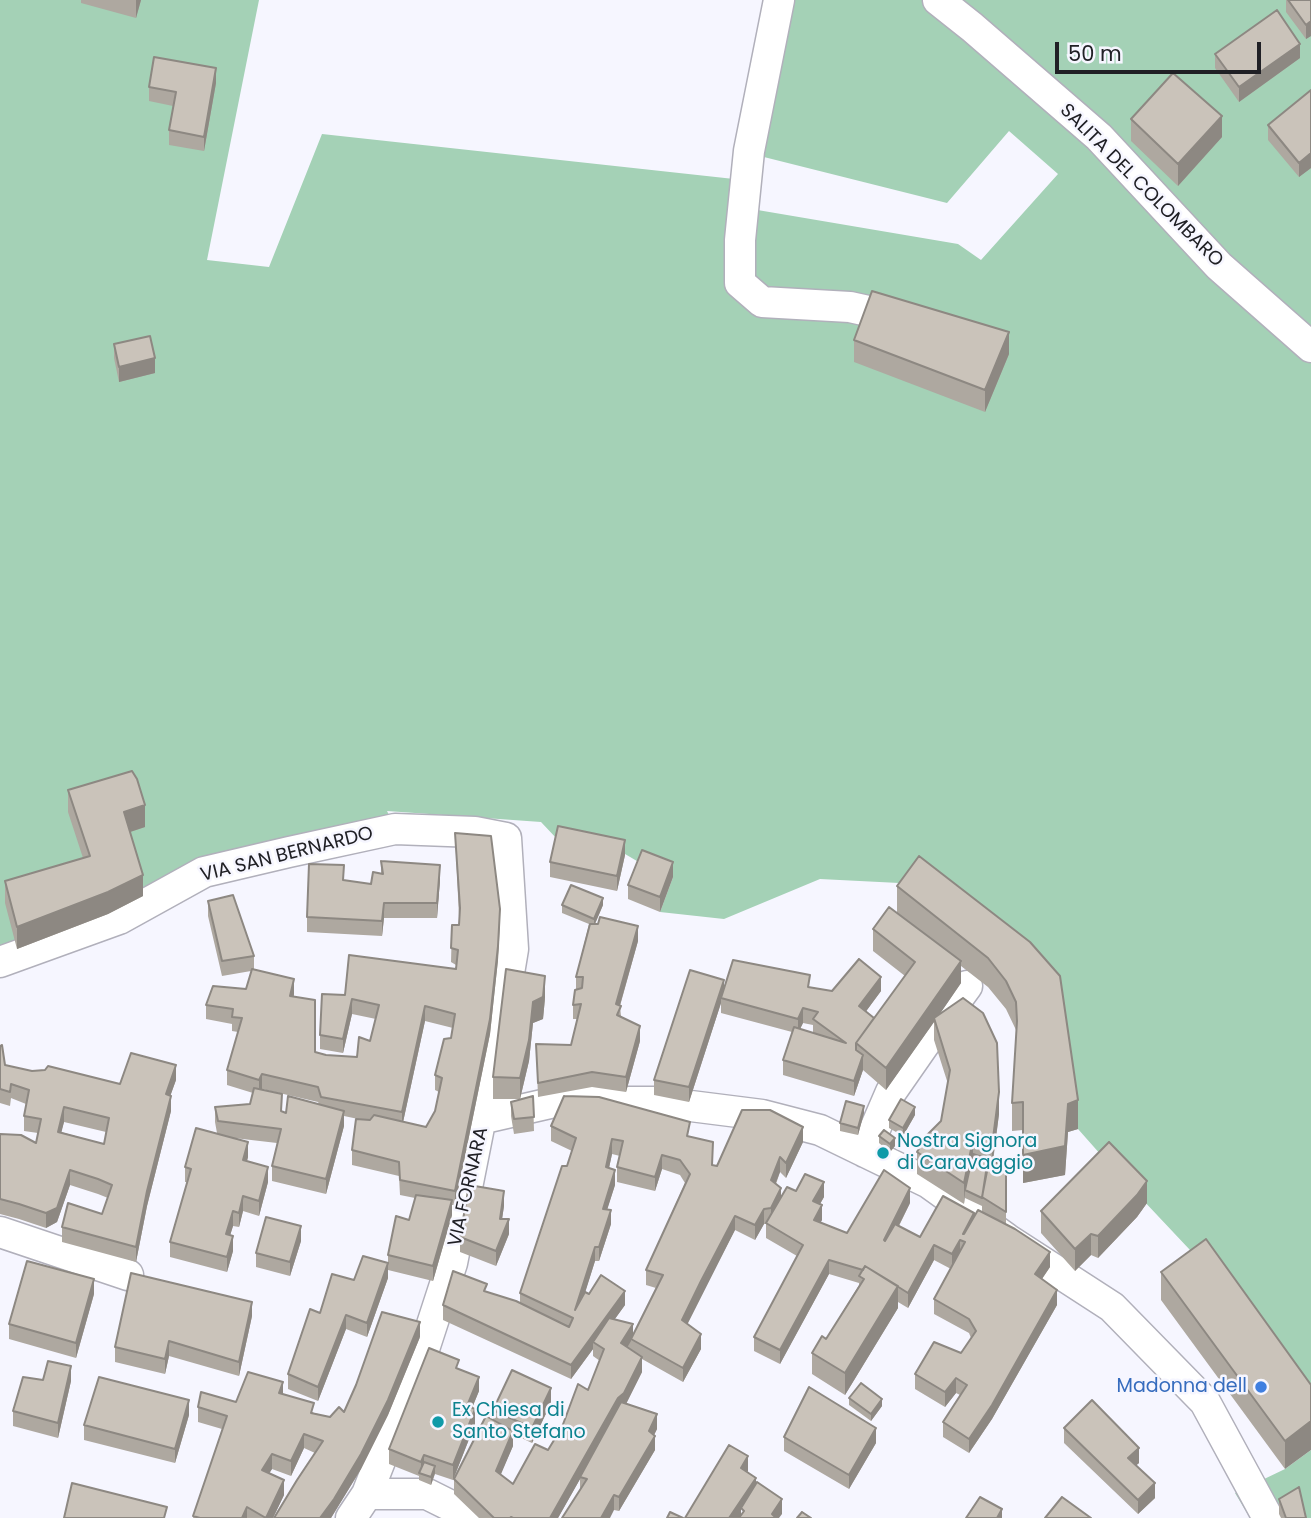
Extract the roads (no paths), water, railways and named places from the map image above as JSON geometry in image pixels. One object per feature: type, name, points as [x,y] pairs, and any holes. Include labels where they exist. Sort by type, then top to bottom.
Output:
[{"type":"street","points":[[779,0],[749,151],[740,240],[740,283],[762,302],[850,307],[924,324]]},
{"type":"street","name":"SALITA DEL COLOMBARO","points":[[938,0],[1099,137],[1219,266],[1311,346]]},
{"type":"street","name":"VIA SAN BERNARDO","points":[[0,962],[119,919],[204,872],[216,869],[395,829],[475,832],[506,838]]},
{"type":"street","name":"VIA FORNARA","points":[[351,1518],[367,1494],[424,1349],[452,1263],[480,1122],[485,1118],[513,949],[506,838]]},
{"type":"street","points":[[865,1152],[891,1093],[967,986]]},
{"type":"street","points":[[485,1118],[555,1102],[659,1102],[762,1115],[820,1130],[929,1183],[1007,1239],[1112,1307],[1205,1402],[1268,1518]]},
{"type":"street","points":[[0,1232],[128,1275]]},
{"type":"street","points":[[367,1494],[427,1494],[470,1518]]},
{"type":"place","name":"Nostra Signora di Caravaggio","points":[[883,1153]]},
{"type":"place","name":"Madonna dell","points":[[1261,1387]]},
{"type":"place","name":"Ex Chiesa di Santo Stefano","points":[[438,1422]]}]
